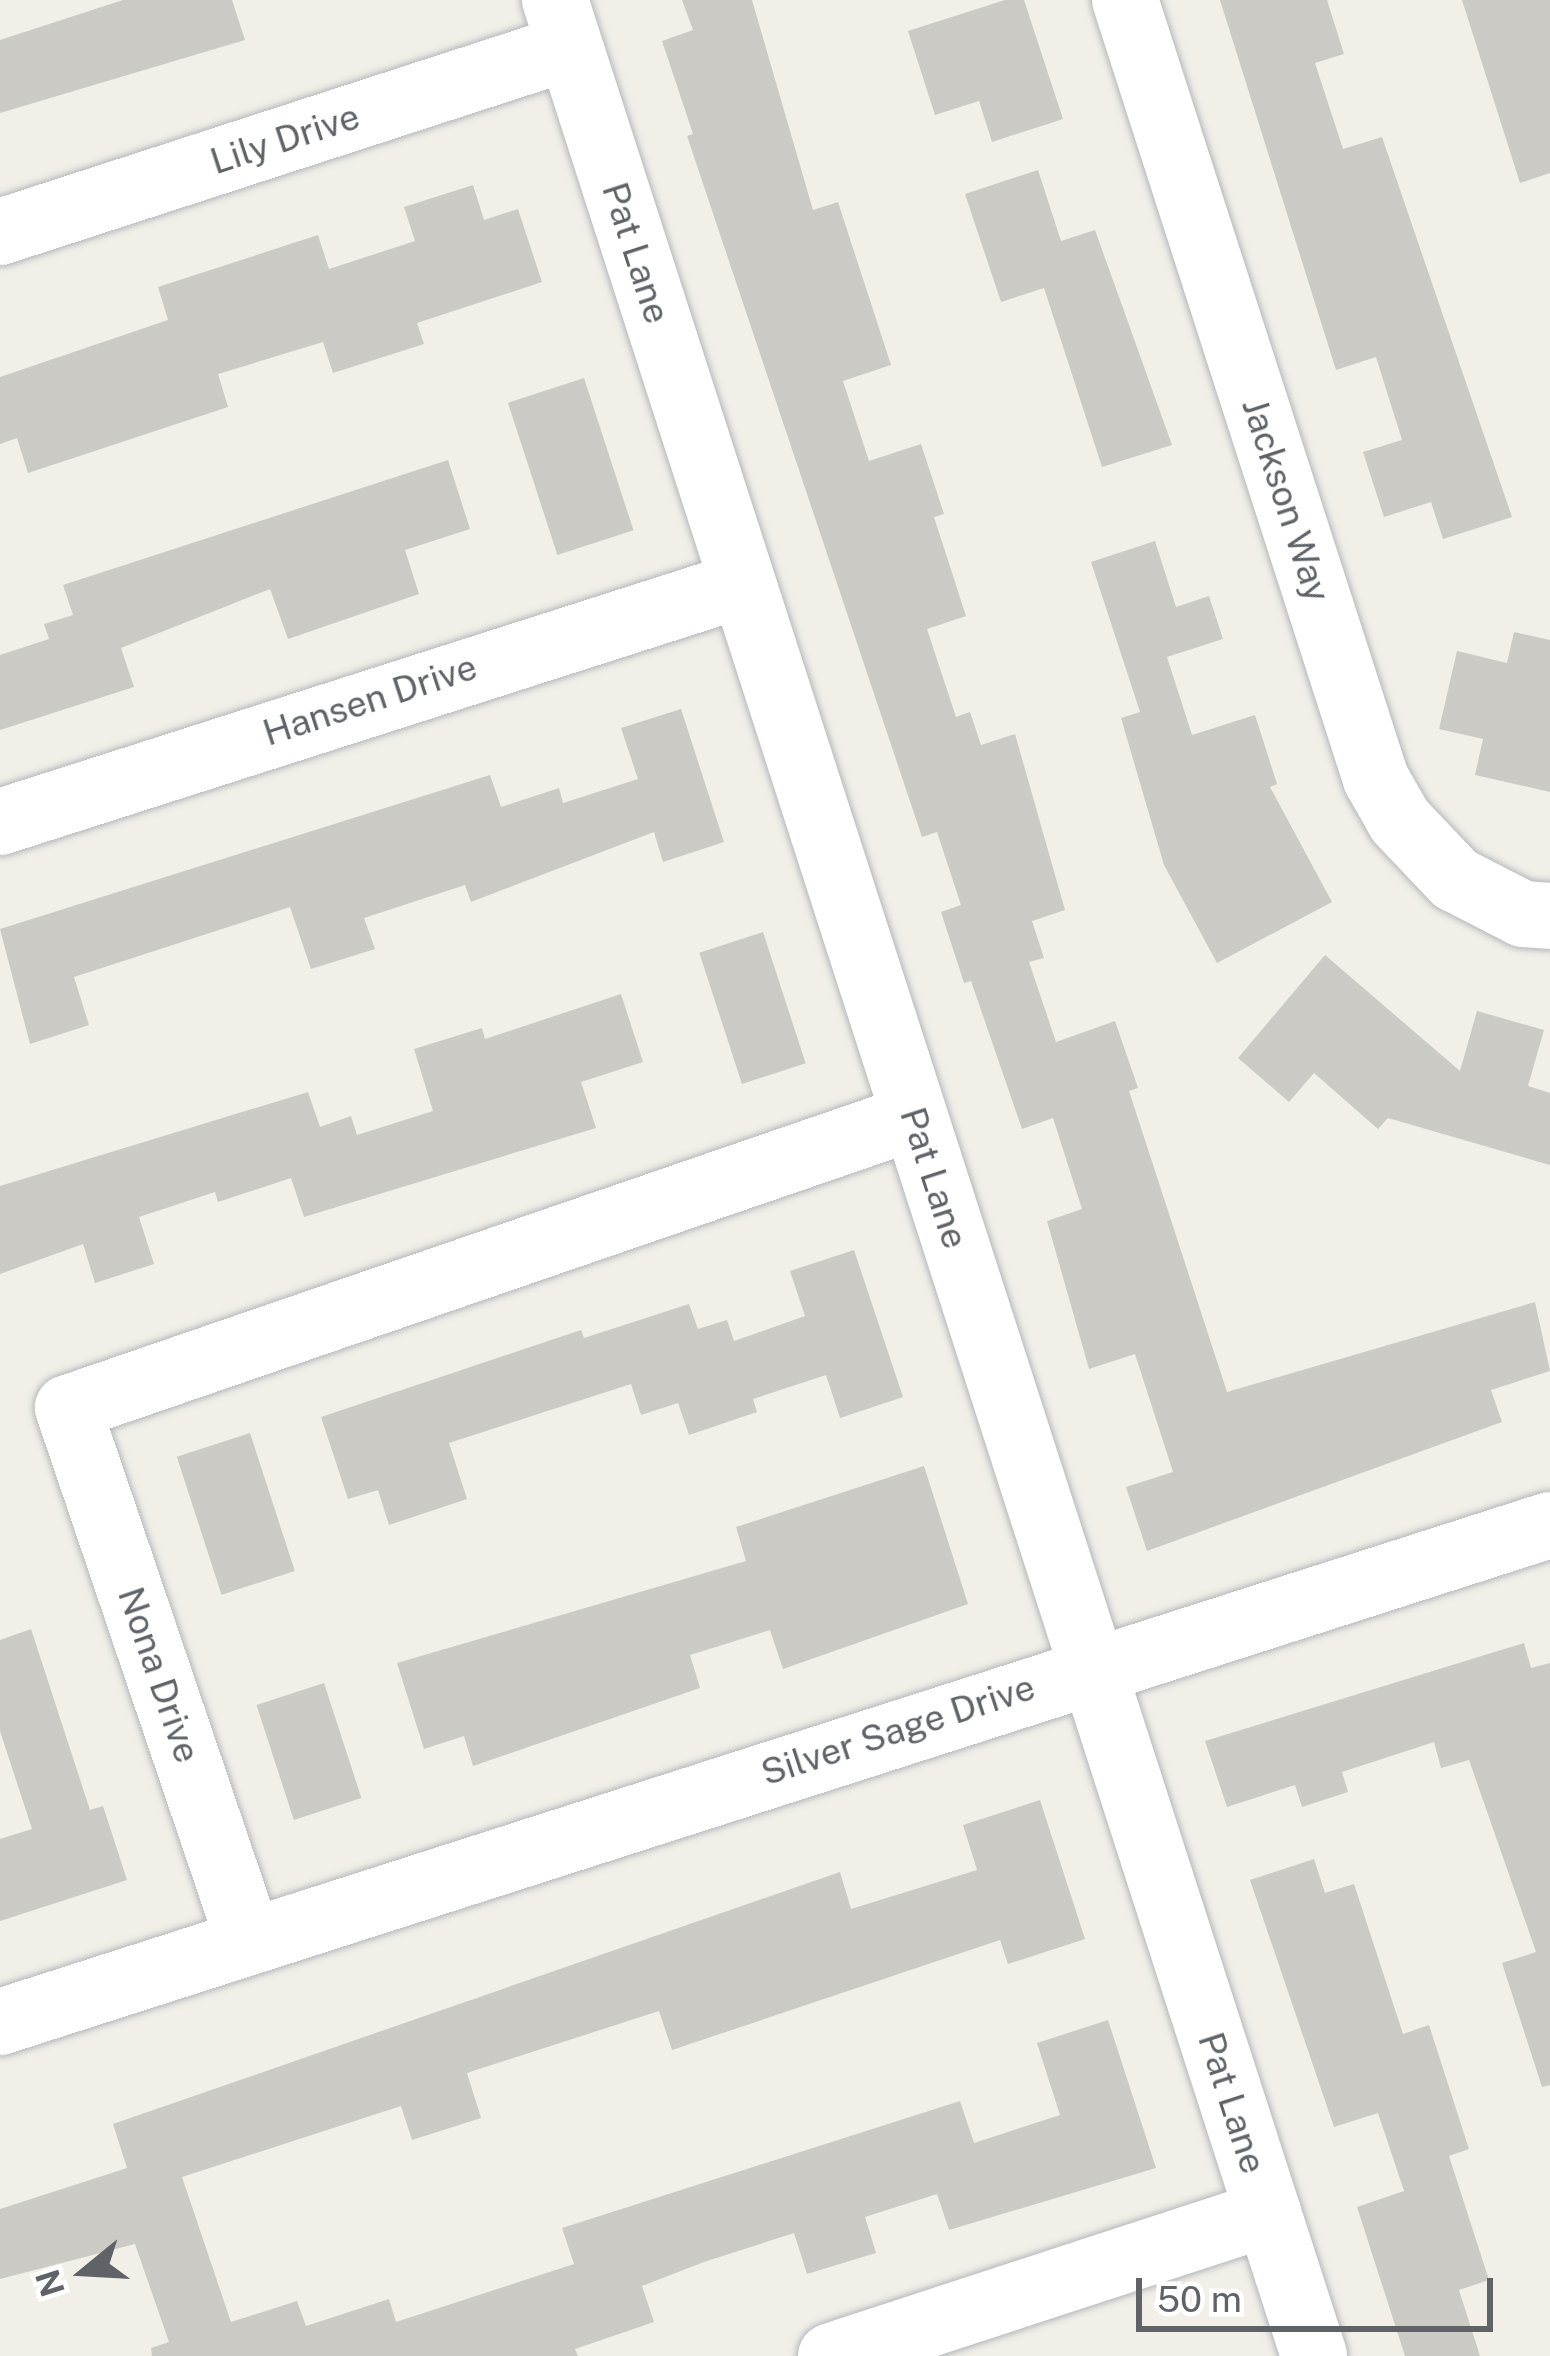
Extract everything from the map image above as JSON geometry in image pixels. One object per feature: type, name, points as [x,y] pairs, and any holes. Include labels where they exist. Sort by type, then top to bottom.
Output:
[{"type":"street","name":"Jackson Way","points":[[1125,0],[1376,779],[1400,820],[1455,879],[1523,914],[1550,916]]},
{"type":"street","name":"Lily Drive","points":[[0,232],[562,23]]},
{"type":"street","name":"Pat Lane","points":[[562,23],[1314,2356]]},
{"type":"street","name":"Hansen Drive","points":[[0,822],[741,585]]},
{"type":"street","name":"Nona Drive","points":[[249,1941],[68,1408],[914,1117]]},
{"type":"street","name":"Silver Sage Drive","points":[[0,2022],[1093,1667],[1550,1525]]},
{"type":"street","points":[[831,2356],[1268,2213]]},
{"type":"building","points":[[123,0],[232,0],[245,40],[0,113],[0,40]]},
{"type":"building","points":[[682,0],[752,0],[813,210],[838,202],[891,365],[843,381],[869,461],[921,444],[944,514],[934,517],[966,616],[927,629],[956,717],[970,712],[981,745],[1015,734],[1065,910],[1032,921],[1044,958],[1029,962],[1056,1042],[1115,1021],[1138,1088],[1129,1091],[1227,1392],[1535,1302],[1550,1371],[1491,1390],[1502,1422],[1147,1551],[1126,1487],[1173,1472],[1135,1354],[1089,1369],[1047,1221],[1082,1209],[1053,1118],[1022,1129],[971,981],[964,983],[941,912],[961,905],[937,832],[922,837],[687,136],[693,134],[662,41],[693,30]]},
{"type":"building","points":[[1005,0],[1024,0],[1063,119],[992,142],[979,101],[935,115],[908,31]]},
{"type":"building","points":[[1220,0],[1327,0],[1344,54],[1315,63],[1343,149],[1382,137],[1512,517],[1443,539],[1431,502],[1384,517],[1363,452],[1402,440],[1376,357],[1336,370]]},
{"type":"building","points":[[1462,0],[1550,0],[1550,173],[1520,183]]},
{"type":"building","points":[[1038,170],[1061,241],[1095,230],[1172,445],[1102,467],[1044,288],[1001,302],[965,194]]},
{"type":"building","points":[[473,185],[484,220],[518,209],[542,282],[417,323],[424,344],[333,373],[323,342],[218,374],[228,407],[28,473],[17,438],[0,444],[0,377],[168,320],[158,287],[318,235],[329,269],[415,241],[404,207]]},
{"type":"building","points":[[584,378],[633,530],[557,555],[508,403]]},
{"type":"building","points":[[448,460],[470,529],[405,550],[419,594],[288,639],[270,589],[121,648],[134,687],[0,730],[0,655],[49,639],[44,624],[73,615],[63,585]]},
{"type":"building","points":[[1155,541],[1176,607],[1209,596],[1223,639],[1167,657],[1192,735],[1255,715],[1277,784],[1270,787],[1332,902],[1217,963],[1164,865],[1121,718],[1140,712],[1091,562]]},
{"type":"building","points":[[1514,632],[1550,640],[1550,792],[1475,775],[1483,739],[1439,729],[1457,651],[1507,663]]},
{"type":"building","points":[[681,709],[724,842],[663,862],[654,832],[471,902],[465,885],[364,918],[375,949],[311,969],[290,907],[74,977],[89,1025],[30,1044],[0,929],[490,775],[501,807],[559,788],[563,803],[638,779],[621,728]]},
{"type":"building","points":[[763,932],[806,1063],[742,1084],[699,953]]},
{"type":"building","points":[[1325,955],[1460,1071],[1477,1011],[1544,1030],[1528,1086],[1550,1093],[1550,1165],[1388,1118],[1378,1129],[1314,1073],[1289,1102],[1238,1058]]},
{"type":"building","points":[[621,994],[643,1062],[581,1082],[596,1128],[304,1217],[291,1178],[218,1202],[215,1192],[139,1217],[154,1264],[95,1283],[83,1244],[0,1274],[0,1186],[308,1092],[320,1127],[351,1116],[357,1135],[433,1111],[414,1049],[482,1028],[485,1039]]},
{"type":"building","points":[[854,1250],[903,1397],[840,1418],[826,1375],[753,1399],[757,1412],[689,1435],[678,1403],[641,1415],[631,1384],[449,1443],[467,1499],[389,1525],[378,1490],[348,1499],[321,1417],[581,1330],[584,1338],[689,1304],[698,1329],[727,1320],[734,1341],[805,1316],[790,1271]]},
{"type":"building","points":[[250,1433],[295,1571],[222,1595],[177,1457]]},
{"type":"building","points":[[924,1466],[968,1604],[783,1669],[770,1630],[690,1655],[700,1688],[473,1766],[464,1736],[424,1749],[397,1663],[746,1561],[736,1527]]},
{"type":"building","points":[[31,1629],[90,1810],[103,1806],[127,1880],[0,1921],[0,1839],[32,1829],[0,1731],[0,1640]]},
{"type":"building","points":[[1524,1643],[1531,1668],[1550,1663],[1550,2085],[1542,2087],[1502,1963],[1536,1952],[1469,1760],[1441,1768],[1434,1742],[1342,1772],[1348,1792],[1302,1807],[1295,1785],[1227,1807],[1205,1741]]},
{"type":"building","points":[[324,1683],[361,1798],[294,1820],[256,1705]]},
{"type":"building","points":[[1040,1800],[1085,1939],[1008,1964],[1000,1940],[672,2050],[659,2011],[467,2073],[481,2118],[412,2140],[401,2106],[182,2177],[231,2322],[297,2301],[306,2326],[389,2299],[396,2322],[574,2264],[562,2228],[960,2101],[974,2143],[1060,2115],[1037,2043],[1108,2020],[1156,2168],[949,2230],[937,2194],[865,2217],[876,2253],[807,2274],[794,2233],[704,2262],[642,2286],[654,2322],[575,2349],[578,2356],[152,2356],[151,2348],[169,2342],[135,2244],[0,2279],[0,2209],[127,2168],[113,2124],[840,1872],[851,1909],[977,1870],[963,1825]]},
{"type":"building","points":[[1314,1859],[1325,1893],[1354,1884],[1403,2034],[1429,2025],[1469,2149],[1449,2156],[1489,2280],[1459,2290],[1480,2356],[1405,2356],[1357,2207],[1404,2191],[1378,2113],[1334,2127],[1250,1880]]}]
